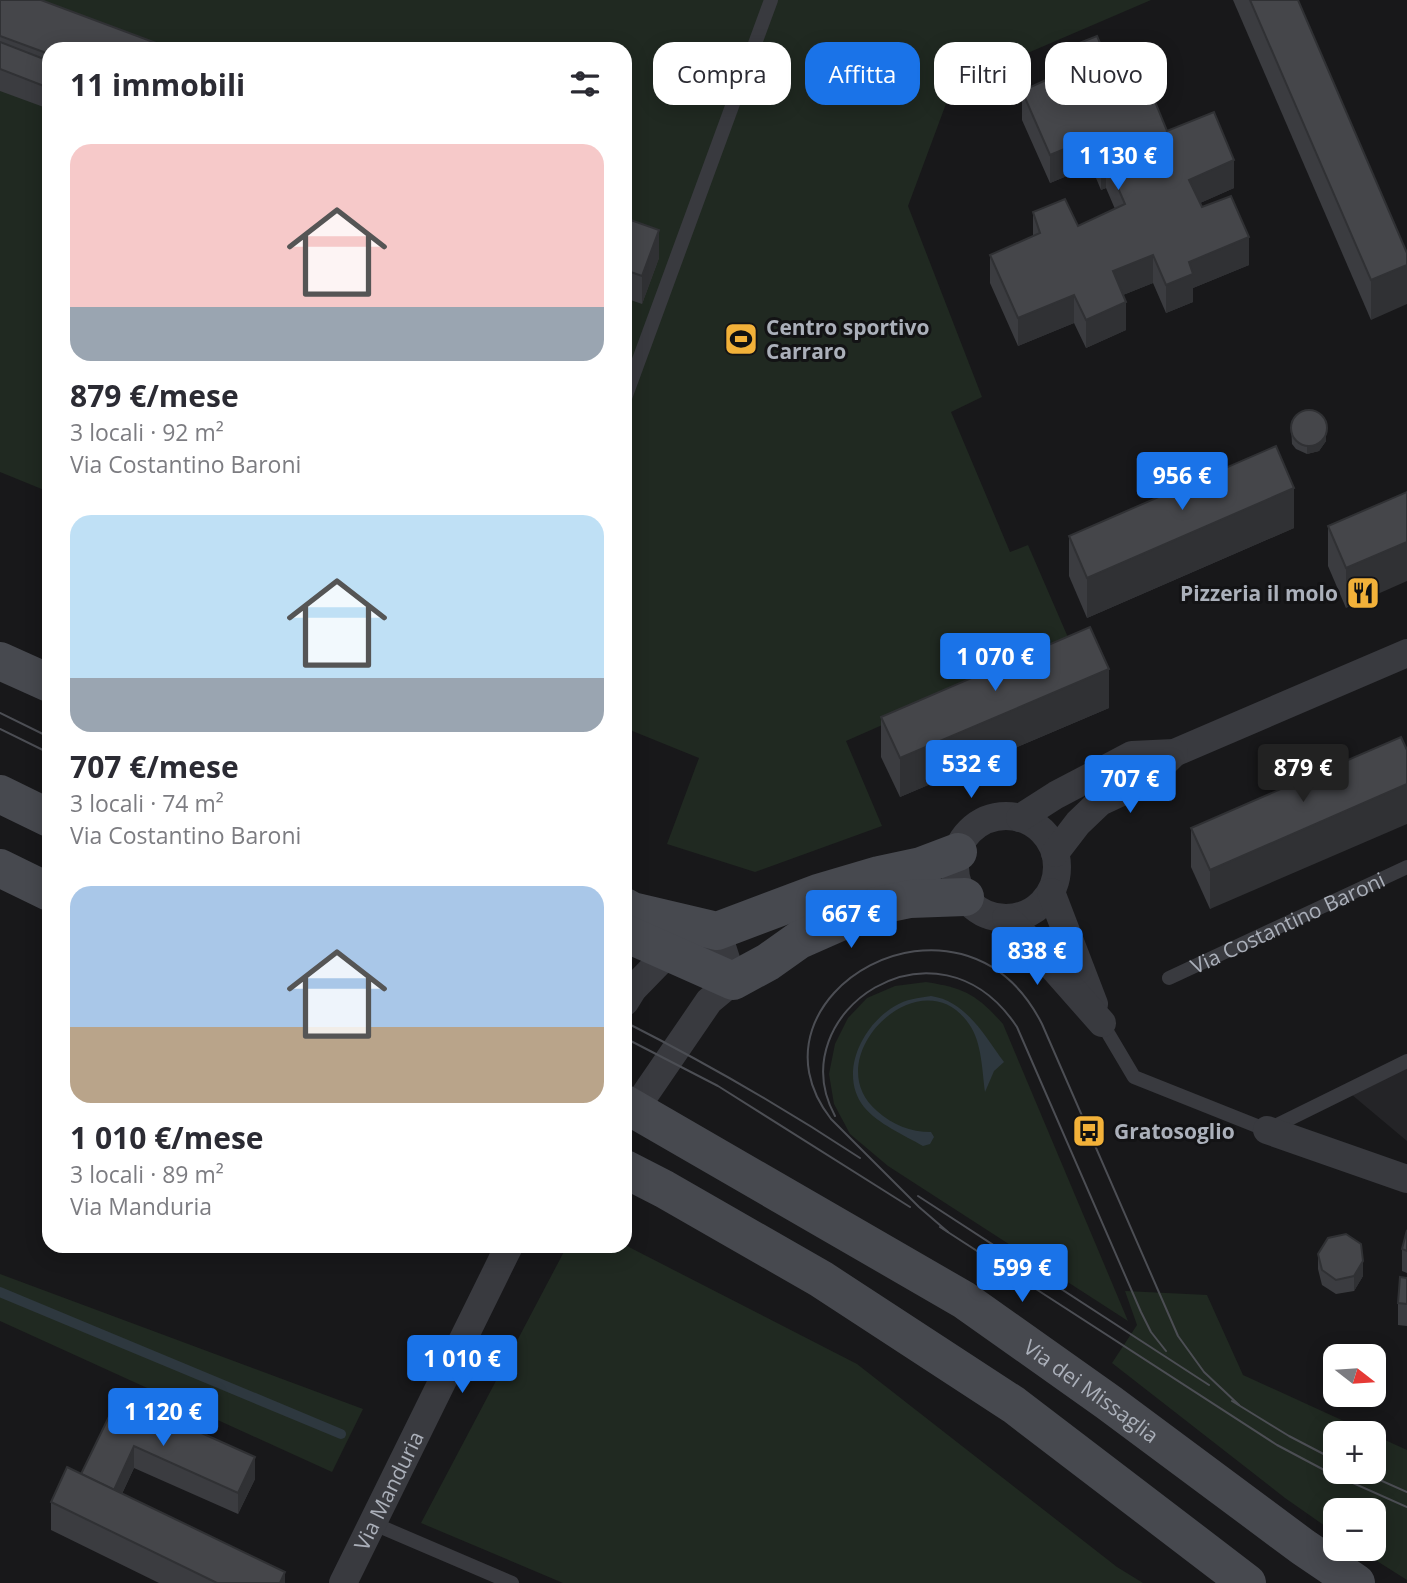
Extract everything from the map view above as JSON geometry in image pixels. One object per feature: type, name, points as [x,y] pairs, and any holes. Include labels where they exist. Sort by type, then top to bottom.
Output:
[{"type":"main road","points":[[0,661],[42,680]]},
{"type":"main road","points":[[0,794],[42,815]]},
{"type":"main road","points":[[632,909],[717,931],[818,893],[921,866],[958,852]]},
{"type":"main road","points":[[0,867],[42,888]]},
{"type":"main road","points":[[632,936],[733,981],[768,962],[799,940],[876,906],[909,899],[965,897]]},
{"type":"main road","name":"Via dei Missaglia","points":[[632,1111],[964,1300],[1356,1583]]},
{"type":"main road","points":[[632,1173],[821,1279],[1014,1405],[1247,1583]]},
{"type":"street","points":[[1020,818],[1056,795],[1132,755],[1174,753],[1405,659]]},
{"type":"street","points":[[1055,853],[1100,802],[1147,780],[1174,753]]},
{"type":"street","points":[[1004,816],[1020,818],[1039,828],[1048,837],[1055,853],[1057,874],[1051,892],[1034,910],[1023,916],[1006,918],[982,913],[965,897],[956,878],[958,852],[966,836],[986,820],[1004,816]]},
{"type":"street","points":[[1051,892],[1102,1023]]},
{"type":"street","points":[[1006,918],[1102,1023]]},
{"type":"street","points":[[632,991],[667,954],[717,931],[733,981],[709,1001],[632,1104]]},
{"type":"street","points":[[1267,1130],[1407,1179]]},
{"type":"street","name":"Via Manduria","points":[[344,1583],[506,1253]]},
{"type":"lane","points":[[632,379],[771,0]]},
{"type":"lane","name":"Via Costantino Baroni","points":[[1169,978],[1407,867]]},
{"type":"lane","points":[[1102,1023],[1134,1077],[1267,1130],[1407,1061]]},
{"type":"lane","points":[[372,1523],[512,1583]]},
{"type":"shaded area","name":"Centro sportivo Carraro","points":[[0,0],[1151,0],[1053,42],[1045,42],[1045,46],[1031,52],[1031,42],[934,42],[934,105],[946,105],[908,206],[982,397],[951,412],[1010,552],[1028,545],[1070,642],[846,741],[882,826],[755,872],[667,844],[699,758],[632,731],[632,42],[42,42],[42,489],[0,472]]},
{"type":"shaded area","points":[[926,982],[969,994],[1003,1024],[1128,1321],[888,1166],[850,1134],[834,1104],[829,1074],[835,1044],[848,1018],[867,998],[895,986]]},
{"type":"shaded area","points":[[931,996],[943,999],[964,1012],[1004,1062],[994,1071],[985,1092],[977,1039],[969,1024],[949,1005],[926,1001],[902,1007],[882,1021],[866,1042],[858,1065],[861,1089],[877,1111],[889,1120],[909,1129],[931,1132],[934,1137],[930,1144],[923,1146],[870,1113],[857,1094],[853,1080],[857,1051],[883,1014],[903,1002]]},
{"type":"shaded area","points":[[1407,1061],[1407,1141],[1345,1089]]},
{"type":"shaded area","points":[[632,1249],[857,1364],[1117,1567],[1143,1583],[563,1583],[421,1523],[563,1253],[632,1253]]},
{"type":"shaded area","points":[[0,1274],[363,1409],[332,1472],[0,1321]]},
{"type":"shaded area","points":[[1125,1291],[1207,1295],[1243,1375],[1344,1421],[1323,1421],[1323,1484],[1386,1484],[1386,1440],[1407,1450],[1407,1580],[1377,1561],[1386,1561],[1386,1498],[1323,1498],[1323,1525],[1112,1363],[1137,1325]]},
{"type":"building","points":[[0,0],[41,0],[153,42],[42,42],[42,51],[0,36]]},
{"type":"building","points":[[1250,0],[1298,0],[1407,253],[1407,265],[1371,280]]},
{"type":"building","points":[[1097,36],[1100,42],[1082,42]]},
{"type":"building","points":[[0,42],[42,58],[42,85],[0,69]]},
{"type":"building","points":[[1045,80],[1045,105],[1156,105],[1167,131],[1214,112],[1234,160],[1189,180],[1202,207],[1231,196],[1249,237],[1189,262],[1193,274],[1166,285],[1153,255],[1113,271],[1126,302],[1086,320],[1074,295],[1018,318],[990,255],[1040,233],[1033,212],[1065,199],[1078,226],[1125,204],[1106,160],[1101,162],[1091,138],[1050,155],[1028,105],[1031,105],[1031,87]]},
{"type":"building","points":[[632,220],[659,230],[642,276],[632,272]]},
{"type":"building","points":[[1309,410],[1322,415],[1327,428],[1322,441],[1309,446],[1296,441],[1291,428],[1296,415]]},
{"type":"building","points":[[1276,446],[1294,488],[1087,578],[1069,536]]},
{"type":"building","points":[[1407,492],[1407,542],[1346,568],[1328,526]]},
{"type":"building","points":[[1090,627],[1109,669],[900,758],[881,717]]},
{"type":"building","points":[[1401,737],[1407,750],[1407,784],[1210,870],[1191,828]]},
{"type":"building","points":[[1407,1230],[1407,1251],[1402,1249]]},
{"type":"building","points":[[1346,1234],[1361,1244],[1363,1261],[1354,1276],[1336,1280],[1322,1270],[1318,1254],[1328,1238]]},
{"type":"building","points":[[1400,1277],[1407,1278],[1407,1304],[1398,1303]]},
{"type":"building","points":[[119,1396],[255,1457],[238,1493],[134,1446],[114,1490],[81,1474]]},
{"type":"building","points":[[67,1467],[285,1572],[280,1583],[217,1583],[51,1502]]},
{"type":"waterway","points":[[0,1292],[341,1434]]},
{"type":"tram line","points":[[0,713],[42,734]]},
{"type":"tram line","points":[[0,729],[42,750]]},
{"type":"tram line","points":[[948,1232],[919,1207],[831,1119],[809,1073],[812,1030],[834,993],[870,965],[914,951],[961,954],[1006,977],[1042,1024],[1178,1336],[1204,1372],[1239,1405]]},
{"type":"tram line","points":[[835,1116],[823,1078],[829,1042],[847,1011],[875,987],[909,975],[947,975],[984,992],[1017,1027],[1141,1312],[1151,1332],[1166,1351]]},
{"type":"tram line","points":[[632,1026],[803,1121],[860,1158]]},
{"type":"tram line","points":[[632,1042],[718,1086],[910,1207]]},
{"type":"tram line","points":[[918,1196],[1209,1385]]},
{"type":"tram line","points":[[940,1227],[1277,1445],[1326,1471],[1407,1507]]},
{"type":"tram line","points":[[1232,1401],[1323,1454]]},
{"type":"tram line","points":[[1386,1483],[1407,1492]]},
{"type":"place","name":"Centro sportivo Carraro","points":[[741,339]]},
{"type":"place","name":"Pizzeria il molo","points":[[1363,593]]},
{"type":"place","name":"Gratosoglio","points":[[1089,1131]]}]
